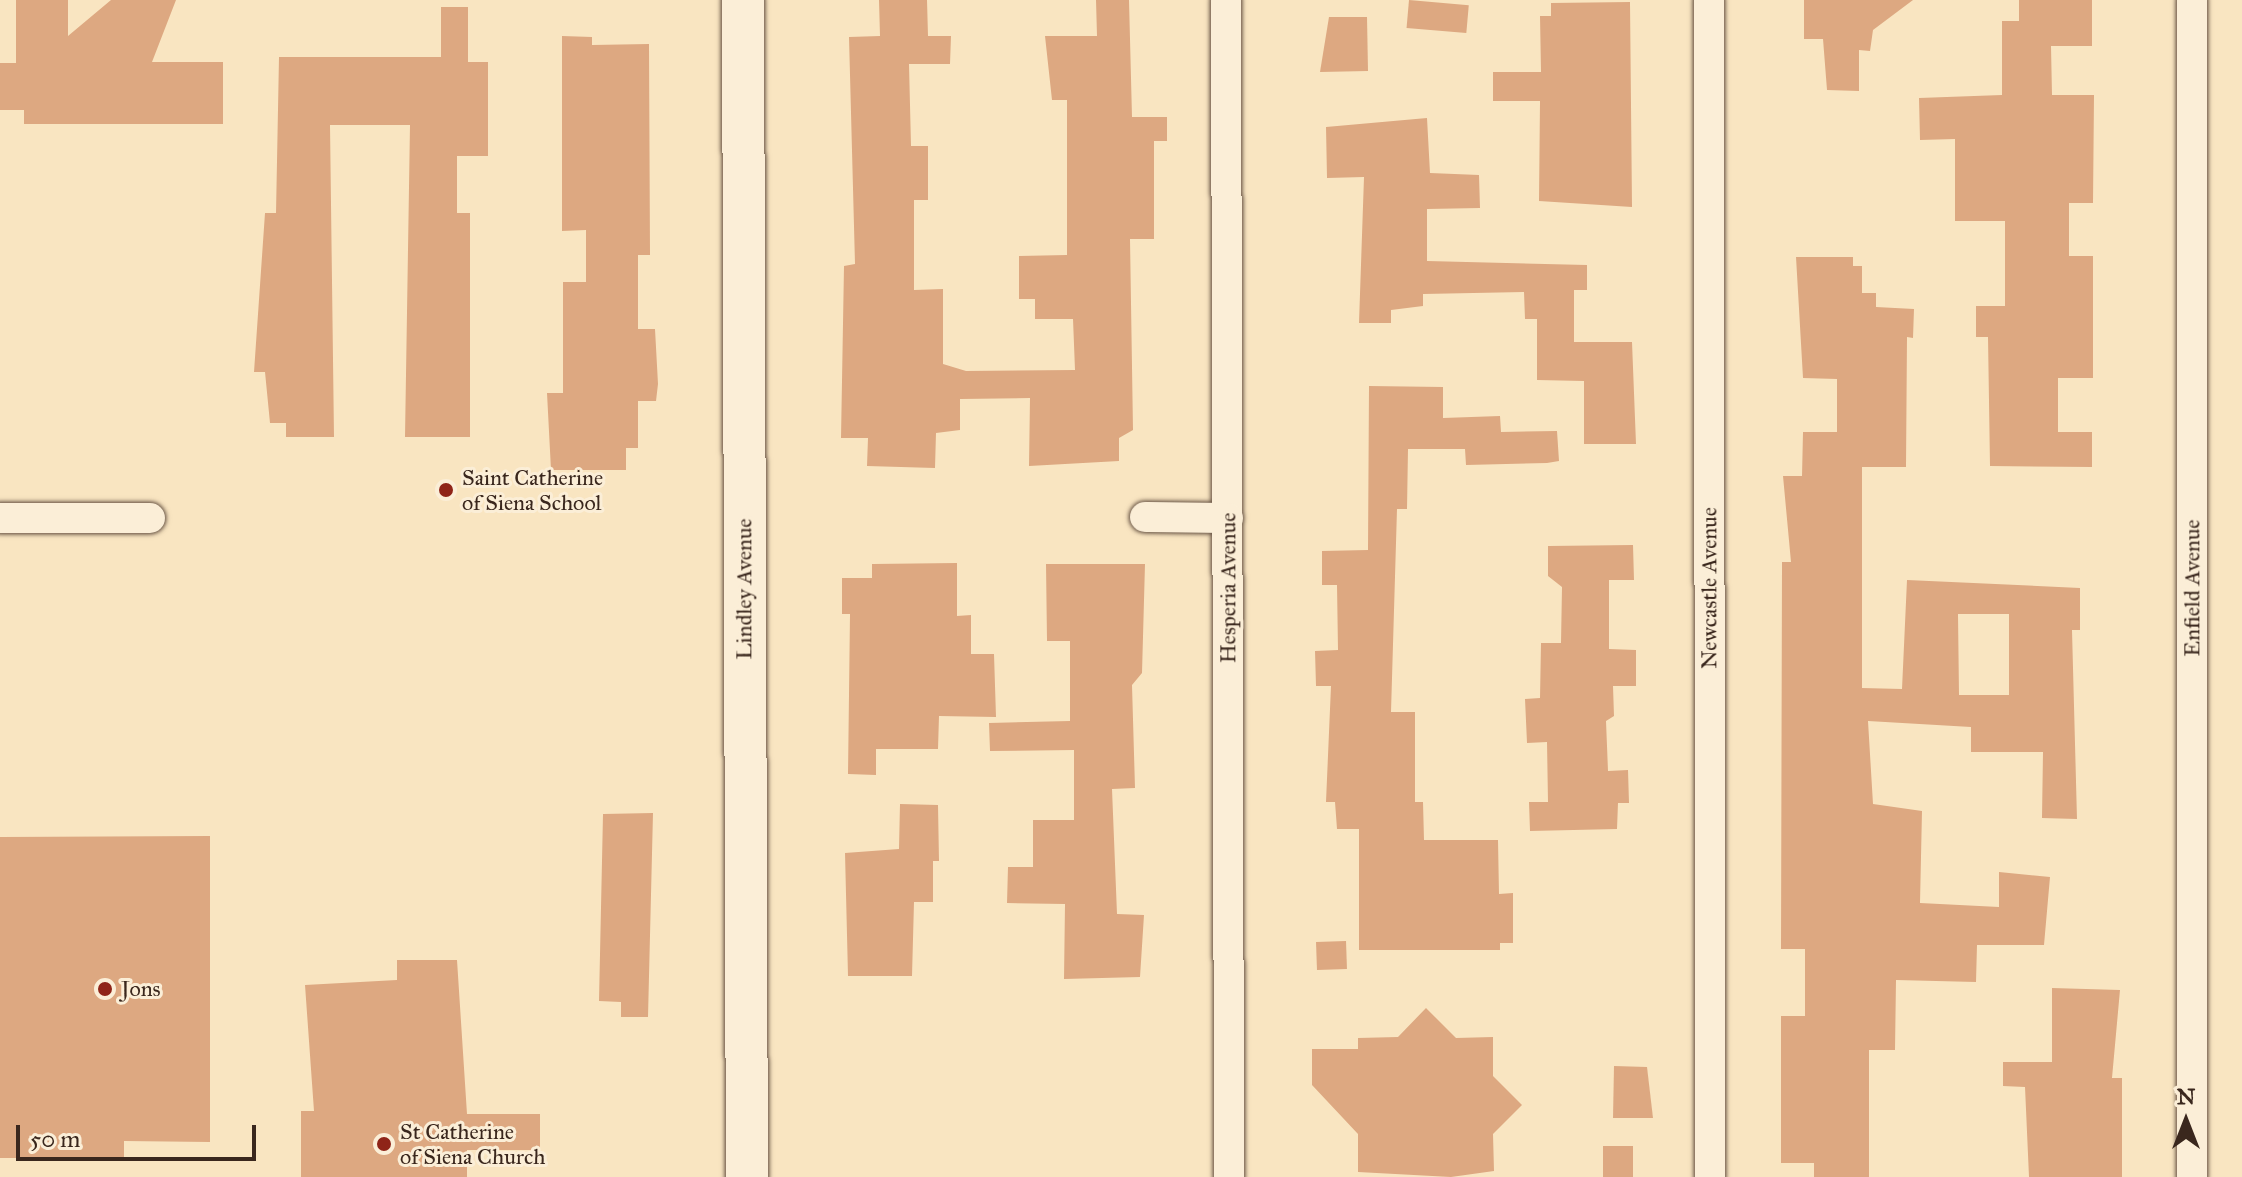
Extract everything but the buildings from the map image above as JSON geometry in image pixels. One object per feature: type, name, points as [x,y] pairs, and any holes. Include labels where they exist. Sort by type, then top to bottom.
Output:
[{"type":"main road","name":"Lindley Avenue","points":[[743,0],[747,1177]]},
{"type":"street","name":"Hesperia Avenue","points":[[1226,0],[1229,1177]]},
{"type":"street","name":"Newcastle Avenue","points":[[1709,0],[1710,1177]]},
{"type":"street","name":"Enfield Avenue","points":[[2192,0],[2192,1177]]},
{"type":"street","points":[[1145,517],[1228,518]]},
{"type":"street","points":[[0,518],[150,518]]},
{"type":"place","name":"Saint Catherine of Siena School","points":[[446,490]]},
{"type":"place","name":"Jons","points":[[105,989]]},
{"type":"place","name":"St Catherine of Siena Church","points":[[384,1144]]}]
